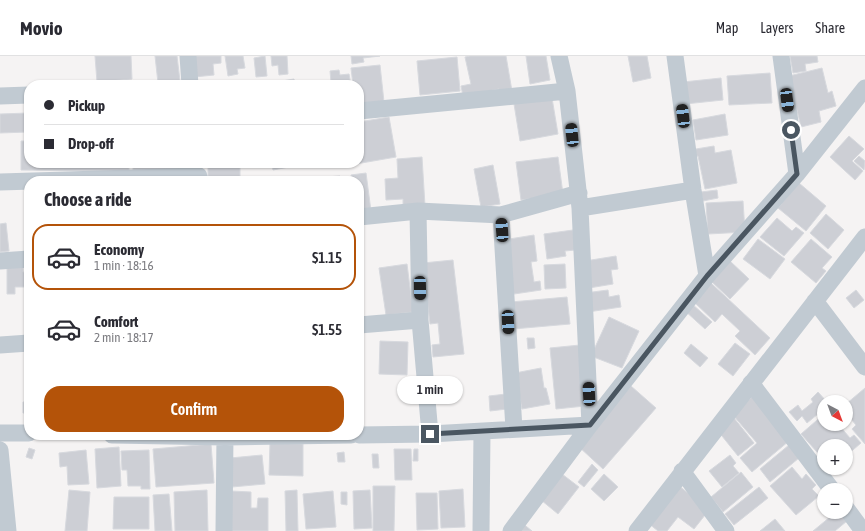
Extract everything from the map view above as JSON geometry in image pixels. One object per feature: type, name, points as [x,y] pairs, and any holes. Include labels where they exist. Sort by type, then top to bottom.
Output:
[{"type":"street","points":[[188,56],[190,80]]},
{"type":"street","points":[[559,56],[567,91],[579,201],[590,425]]},
{"type":"street","points":[[675,56],[693,190],[707,276]]},
{"type":"street","points":[[781,56],[797,174]]},
{"type":"street","points":[[511,531],[590,425],[707,276],[797,174],[865,88]]},
{"type":"street","points":[[364,111],[567,91]]},
{"type":"street","points":[[0,96],[24,94]]},
{"type":"street","points":[[133,176],[199,173]]},
{"type":"street","points":[[0,182],[24,181]]},
{"type":"street","points":[[364,216],[418,211],[501,215],[579,201],[693,190]]},
{"type":"street","points":[[418,211],[420,320],[430,434]]},
{"type":"street","points":[[501,215],[514,429]]},
{"type":"street","points":[[637,531],[682,471],[865,237]]},
{"type":"street","points":[[0,261],[24,259]]},
{"type":"street","points":[[815,301],[865,367]]},
{"type":"street","points":[[364,325],[420,320]]},
{"type":"street","points":[[0,345],[24,343]]},
{"type":"street","points":[[752,382],[827,483]]},
{"type":"street","points":[[364,435],[430,434],[590,425]]},
{"type":"street","points":[[481,531],[482,432],[484,431]]},
{"type":"street","points":[[0,433],[24,433]]},
{"type":"street","points":[[224,531],[225,440]]},
{"type":"street","points":[[0,450],[8,531]]},
{"type":"street","points":[[682,471],[726,531]]},
{"type":"street","points":[[853,517],[863,531]]},
{"type":"building","points":[[95,56],[131,56],[132,79],[97,80]]},
{"type":"building","points":[[155,56],[177,56],[180,80],[158,80]]},
{"type":"building","points":[[192,56],[221,56],[221,63],[213,64],[214,75],[194,77]]},
{"type":"building","points":[[225,56],[243,56],[245,68],[237,69],[238,74],[228,76]]},
{"type":"building","points":[[265,56],[267,76],[256,77],[254,58]]},
{"type":"building","points":[[271,56],[287,56],[288,74],[279,75],[278,65],[272,66]]},
{"type":"building","points":[[351,56],[380,56],[363,58],[364,62],[352,64]]},
{"type":"building","points":[[506,56],[512,91],[499,93],[499,89],[463,96],[461,86],[471,84],[465,57]]},
{"type":"building","points":[[526,56],[546,56],[550,80],[530,84]]},
{"type":"building","points":[[628,56],[647,56],[651,78],[633,82]]},
{"type":"building","points":[[790,56],[817,56],[818,62],[805,64],[806,71],[793,73]]},
{"type":"building","points":[[457,57],[460,91],[420,95],[417,61]]},
{"type":"building","points":[[380,65],[384,102],[364,104],[364,80],[352,80],[351,68]]},
{"type":"building","points":[[822,68],[828,93],[832,91],[836,106],[819,111],[821,122],[801,127],[789,76]]},
{"type":"building","points":[[339,70],[340,75],[349,74],[350,80],[331,80],[330,71]]},
{"type":"building","points":[[770,73],[772,103],[729,105],[727,76]]},
{"type":"building","points":[[721,78],[723,100],[685,104],[683,82]]},
{"type":"building","points":[[552,98],[558,134],[520,141],[514,104]]},
{"type":"building","points":[[24,113],[24,132],[0,133],[0,114]]},
{"type":"building","points":[[725,114],[728,135],[696,140],[693,120]]},
{"type":"building","points":[[389,117],[396,157],[364,163],[364,121]]},
{"type":"building","points":[[849,136],[864,149],[852,161],[863,171],[855,180],[830,157]]},
{"type":"building","points":[[21,141],[24,141],[24,168],[129,168],[129,171],[21,170]]},
{"type":"building","points":[[714,146],[715,153],[731,150],[737,183],[705,189],[698,156],[692,157],[690,150]]},
{"type":"building","points":[[859,156],[865,161],[864,170],[854,161]]},
{"type":"building","points":[[422,157],[425,206],[403,207],[403,199],[386,200],[385,179],[398,178],[397,159]]},
{"type":"building","points":[[558,157],[563,194],[521,200],[516,162]]},
{"type":"building","points":[[493,165],[500,204],[481,207],[474,169]]},
{"type":"building","points":[[133,168],[189,168],[189,169],[133,170]]},
{"type":"building","points":[[208,168],[240,168],[240,176],[208,176]]},
{"type":"building","points":[[273,168],[284,168],[273,170]]},
{"type":"building","points":[[366,173],[371,211],[364,212],[364,176],[351,175]]},
{"type":"building","points":[[799,183],[826,206],[806,231],[778,208]]},
{"type":"building","points":[[717,190],[718,198],[703,201],[701,192]]},
{"type":"building","points":[[743,201],[745,232],[708,234],[706,203]]},
{"type":"building","points":[[826,214],[844,230],[828,249],[810,233]]},
{"type":"building","points":[[777,218],[792,231],[796,227],[804,233],[784,256],[760,237]]},
{"type":"building","points":[[6,223],[9,251],[0,252],[0,224]]},
{"type":"building","points":[[573,230],[575,250],[565,251],[566,256],[547,259],[544,234]]},
{"type":"building","points":[[534,235],[537,261],[531,262],[534,282],[540,281],[541,290],[514,294],[503,240]]},
{"type":"building","points":[[758,239],[785,259],[770,279],[743,259]]},
{"type":"building","points":[[811,239],[832,257],[822,268],[826,271],[816,283],[791,262]]},
{"type":"building","points":[[616,256],[618,269],[611,270],[613,284],[589,288],[585,261]]},
{"type":"building","points":[[453,260],[464,354],[433,357],[432,345],[440,344],[438,323],[430,324],[423,263]]},
{"type":"building","points":[[730,261],[749,279],[730,299],[711,281]]},
{"type":"building","points":[[7,263],[23,263],[24,287],[15,287],[15,294],[7,294]]},
{"type":"building","points":[[407,264],[413,312],[386,315],[379,268]]},
{"type":"building","points":[[565,264],[566,288],[545,289],[544,265]]},
{"type":"building","points":[[711,283],[770,338],[755,355],[735,336],[740,331],[722,314],[715,322],[694,302]]},
{"type":"building","points":[[608,290],[609,297],[619,295],[621,307],[588,312],[585,293]]},
{"type":"building","points":[[856,290],[864,300],[854,308],[846,298]]},
{"type":"building","points":[[567,297],[570,324],[513,329],[511,302]]},
{"type":"building","points":[[691,303],[712,322],[705,329],[684,310]]},
{"type":"building","points":[[609,317],[639,331],[622,368],[591,356]]},
{"type":"building","points":[[527,338],[534,338],[535,348],[528,349]]},
{"type":"building","points":[[380,341],[408,342],[407,375],[379,374]]},
{"type":"building","points":[[735,343],[750,354],[733,376],[718,364]]},
{"type":"building","points":[[691,344],[708,358],[700,367],[684,353]]},
{"type":"building","points":[[580,345],[585,406],[556,409],[550,348]]},
{"type":"building","points":[[541,368],[544,388],[546,388],[550,404],[522,409],[515,373]]},
{"type":"building","points":[[631,386],[656,408],[603,469],[578,446]]},
{"type":"building","points":[[865,388],[865,444],[853,430],[856,425],[853,421],[853,398]]},
{"type":"building","points":[[818,392],[821,395],[817,395],[817,415],[807,423],[802,416],[797,421],[789,412],[798,405],[802,411],[813,402],[811,399]]},
{"type":"building","points":[[506,394],[507,409],[490,411],[489,396]]},
{"type":"building","points":[[752,397],[789,441],[752,472],[740,458],[757,443],[732,414]]},
{"type":"building","points":[[23,402],[24,402],[24,413]]},
{"type":"building","points":[[734,418],[754,443],[738,456],[718,431]]},
{"type":"building","points":[[817,420],[817,431],[844,431],[850,438],[854,435],[861,443],[853,450],[853,439],[817,439],[817,452],[801,434]]},
{"type":"building","points":[[270,443],[303,444],[303,476],[269,475]]},
{"type":"building","points":[[211,444],[214,483],[156,487],[153,449]]},
{"type":"building","points":[[789,445],[799,458],[770,482],[760,469]]},
{"type":"building","points":[[119,447],[121,486],[97,488],[95,449]]},
{"type":"building","points":[[29,448],[35,450],[32,459],[26,457]]},
{"type":"building","points":[[394,449],[411,449],[412,480],[395,480]]},
{"type":"building","points":[[414,449],[418,449],[418,461],[413,461]]},
{"type":"building","points":[[86,450],[89,484],[68,485],[67,466],[60,467],[59,453]]},
{"type":"building","points":[[149,450],[150,489],[141,489],[141,486],[128,486],[127,470],[122,470],[121,451]]},
{"type":"building","points":[[344,452],[345,462],[338,462],[337,453]]},
{"type":"building","points":[[372,454],[378,454],[379,468],[373,468]]},
{"type":"building","points":[[262,455],[265,484],[232,487],[230,458]]},
{"type":"building","points":[[730,455],[736,463],[733,466],[739,473],[722,487],[709,471]]},
{"type":"building","points":[[592,464],[598,470],[584,487],[578,482]]},
{"type":"building","points":[[792,467],[802,479],[806,474],[816,485],[812,489],[817,494],[817,498],[796,515],[770,486]]},
{"type":"building","points":[[741,472],[753,487],[723,512],[711,497]]},
{"type":"building","points":[[562,474],[579,487],[558,514],[541,500]]},
{"type":"building","points":[[604,474],[618,487],[604,501],[591,489]]},
{"type":"building","points":[[678,485],[709,510],[694,529],[678,517],[667,531],[658,531],[648,523]]},
{"type":"building","points":[[373,486],[395,486],[394,531],[373,531]]},
{"type":"building","points":[[759,487],[768,498],[734,525],[725,514]]},
{"type":"building","points":[[463,489],[465,527],[441,528],[439,491]]},
{"type":"building","points":[[69,490],[90,492],[87,531],[65,531]]},
{"type":"building","points":[[207,490],[208,531],[175,531],[174,492]]},
{"type":"building","points":[[297,490],[298,531],[286,531],[285,491]]},
{"type":"building","points":[[370,490],[372,528],[354,529],[353,491]]},
{"type":"building","points":[[231,491],[251,492],[251,508],[257,508],[258,498],[268,498],[268,531],[231,531]]},
{"type":"building","points":[[333,491],[336,527],[306,529],[303,494]]},
{"type":"building","points":[[341,492],[347,492],[347,505],[341,504]]},
{"type":"building","points":[[416,493],[437,493],[438,529],[417,530]]},
{"type":"building","points":[[169,494],[172,531],[155,531],[153,495]]},
{"type":"building","points":[[114,497],[149,497],[149,529],[113,529]]},
{"type":"building","points":[[775,519],[785,531],[760,531]]},
{"type":"building","points":[[828,519],[845,519],[847,521],[835,531],[813,531]]},
{"type":"building","points":[[521,522],[532,531],[514,531]]},
{"type":"route","points":[[430,434],[590,425],[707,276],[797,174],[791,130]]}]
